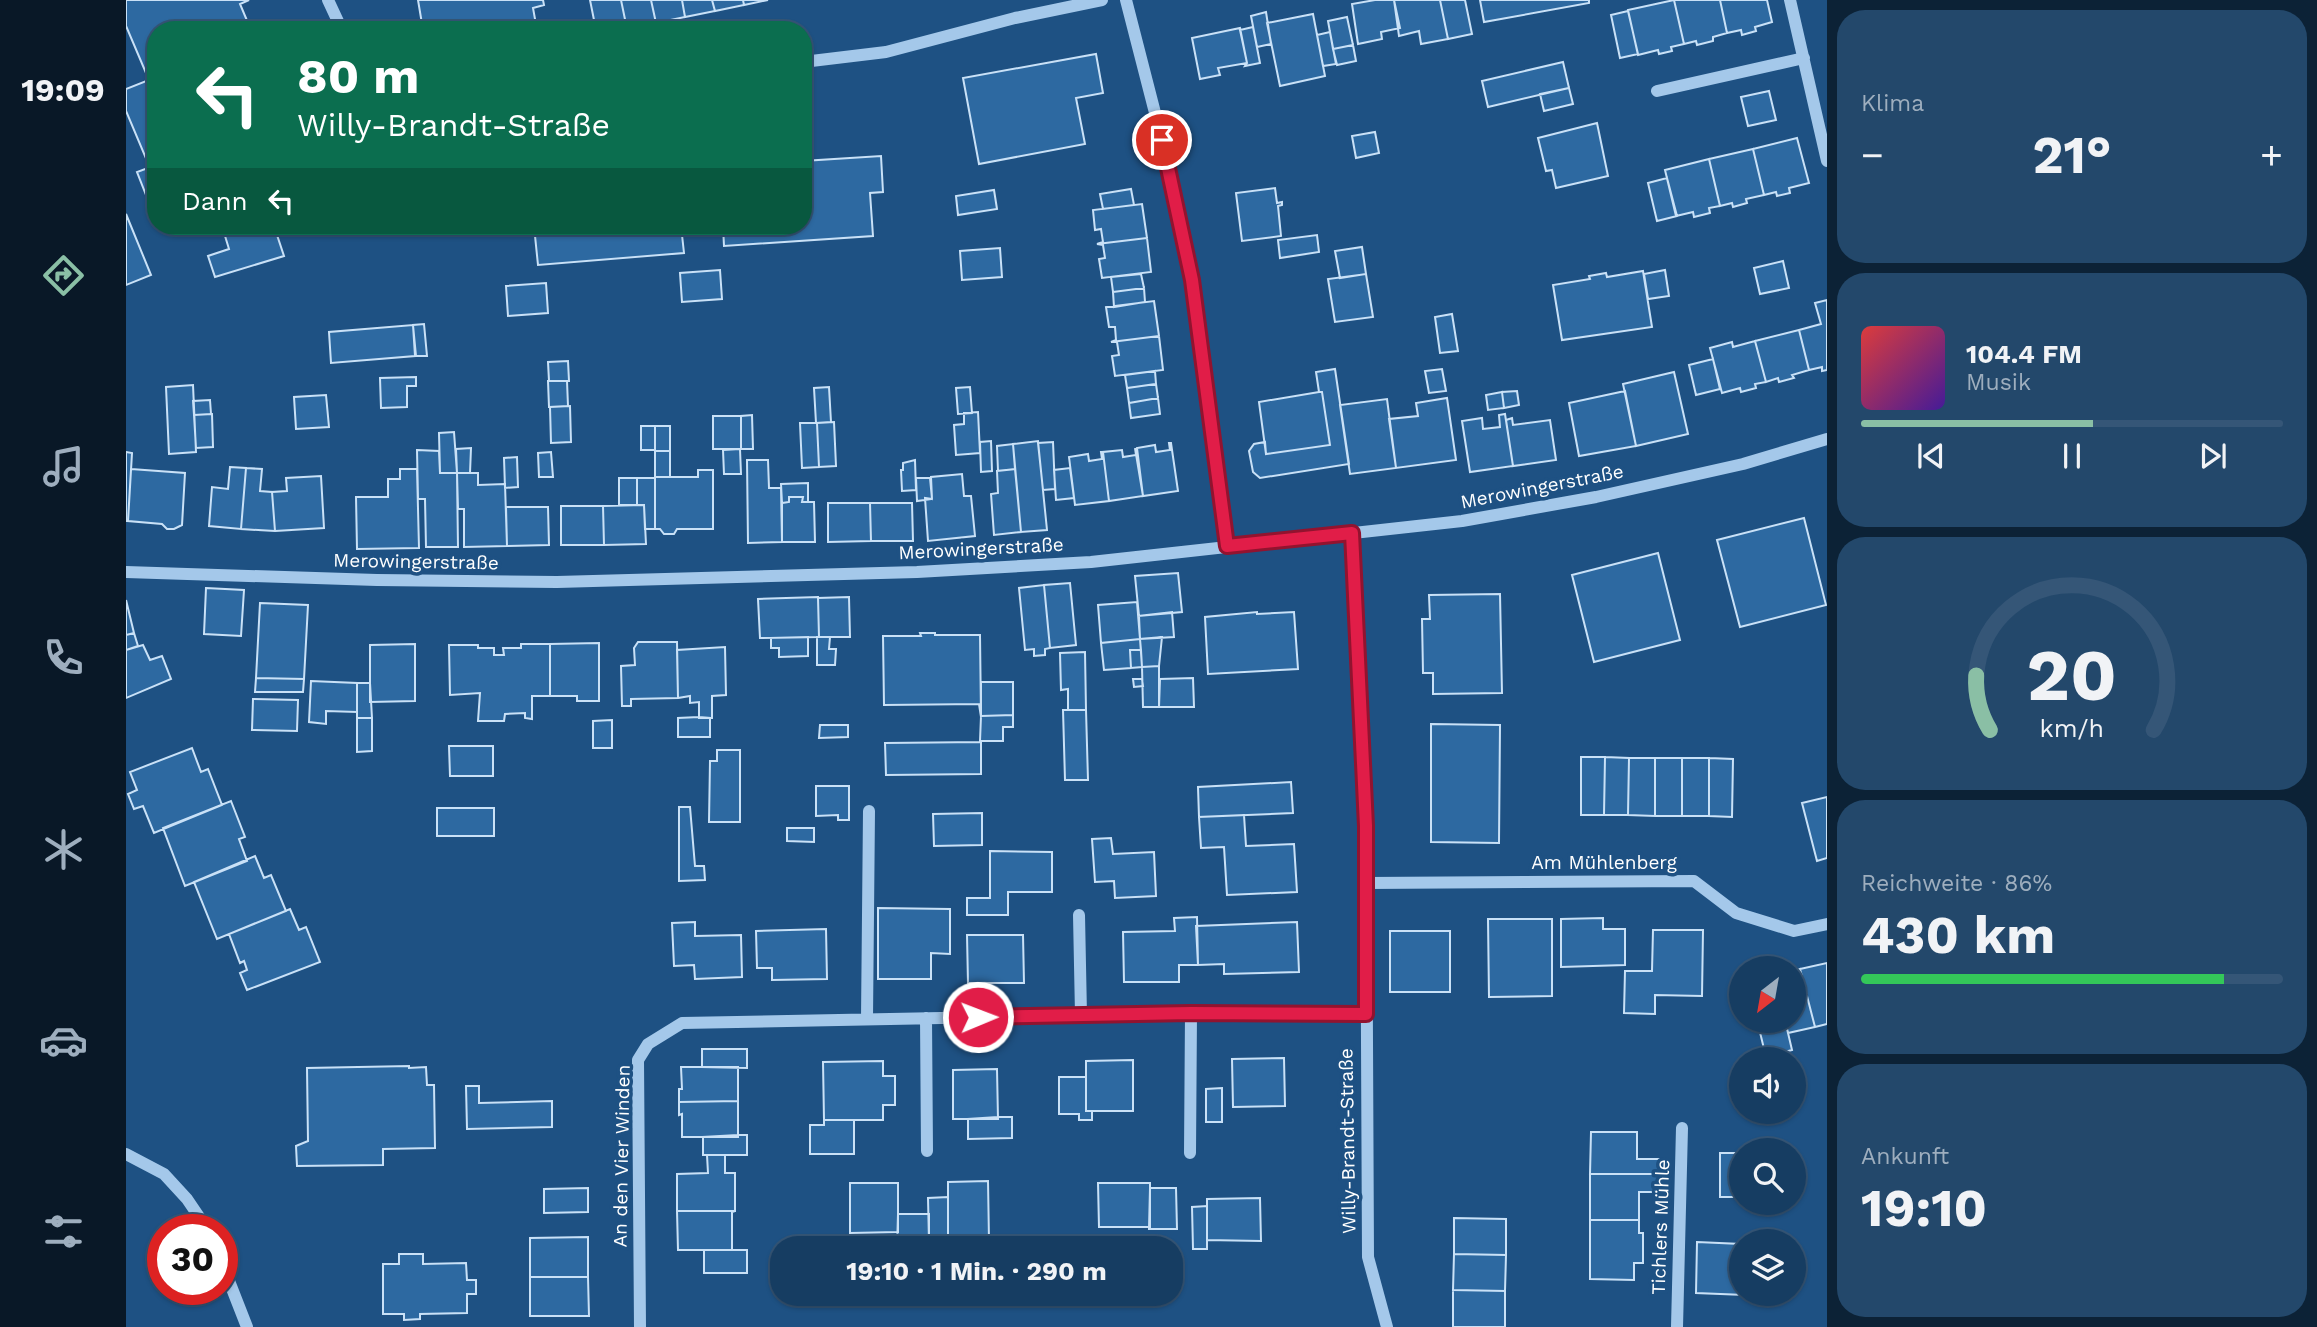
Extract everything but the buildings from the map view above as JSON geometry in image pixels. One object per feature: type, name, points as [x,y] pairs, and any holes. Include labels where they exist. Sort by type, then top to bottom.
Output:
[{"type":"street","points":[[328,0],[338,21]]},
{"type":"street","points":[[812,61],[886,52],[1015,18],[1102,0]]},
{"type":"street","points":[[1126,0],[1162,140],[1192,280],[1227,546]]},
{"type":"street","points":[[1790,0],[1827,161]]},
{"type":"street","points":[[1657,91],[1804,58]]},
{"type":"street","name":"Merowingerstraße","points":[[126,572],[377,580],[557,582],[944,570],[1091,562],[1462,521],[1596,497],[1743,464],[1827,439]]},
{"type":"street","name":"Willy-Brandt-Straße","points":[[1352,533],[1367,883],[1368,1257],[1387,1327]]},
{"type":"street","points":[[867,1019],[869,811]]},
{"type":"street","name":"Am Mühlenberg","points":[[1367,883],[1694,881],[1736,913],[1794,932],[1827,924]]},
{"type":"street","points":[[1079,915],[1080,1015]]},
{"type":"street","points":[[1190,1153],[1191,1013]]},
{"type":"street","name":"An den Vier Winden","points":[[640,1327],[639,1060],[648,1044],[682,1023],[1191,1013],[1366,1014]]},
{"type":"street","points":[[926,1018],[927,1152]]},
{"type":"street","name":"Tichlers Mühle","points":[[1676,1327],[1682,1128]]},
{"type":"street","points":[[126,1154],[164,1174],[197,1214]]},
{"type":"street","points":[[238,1304],[247,1327]]},
{"type":"route","points":[[978,1017],[1191,1013],[1366,1014],[1366,826],[1352,533],[1227,546],[1192,280],[1162,140]]}]
